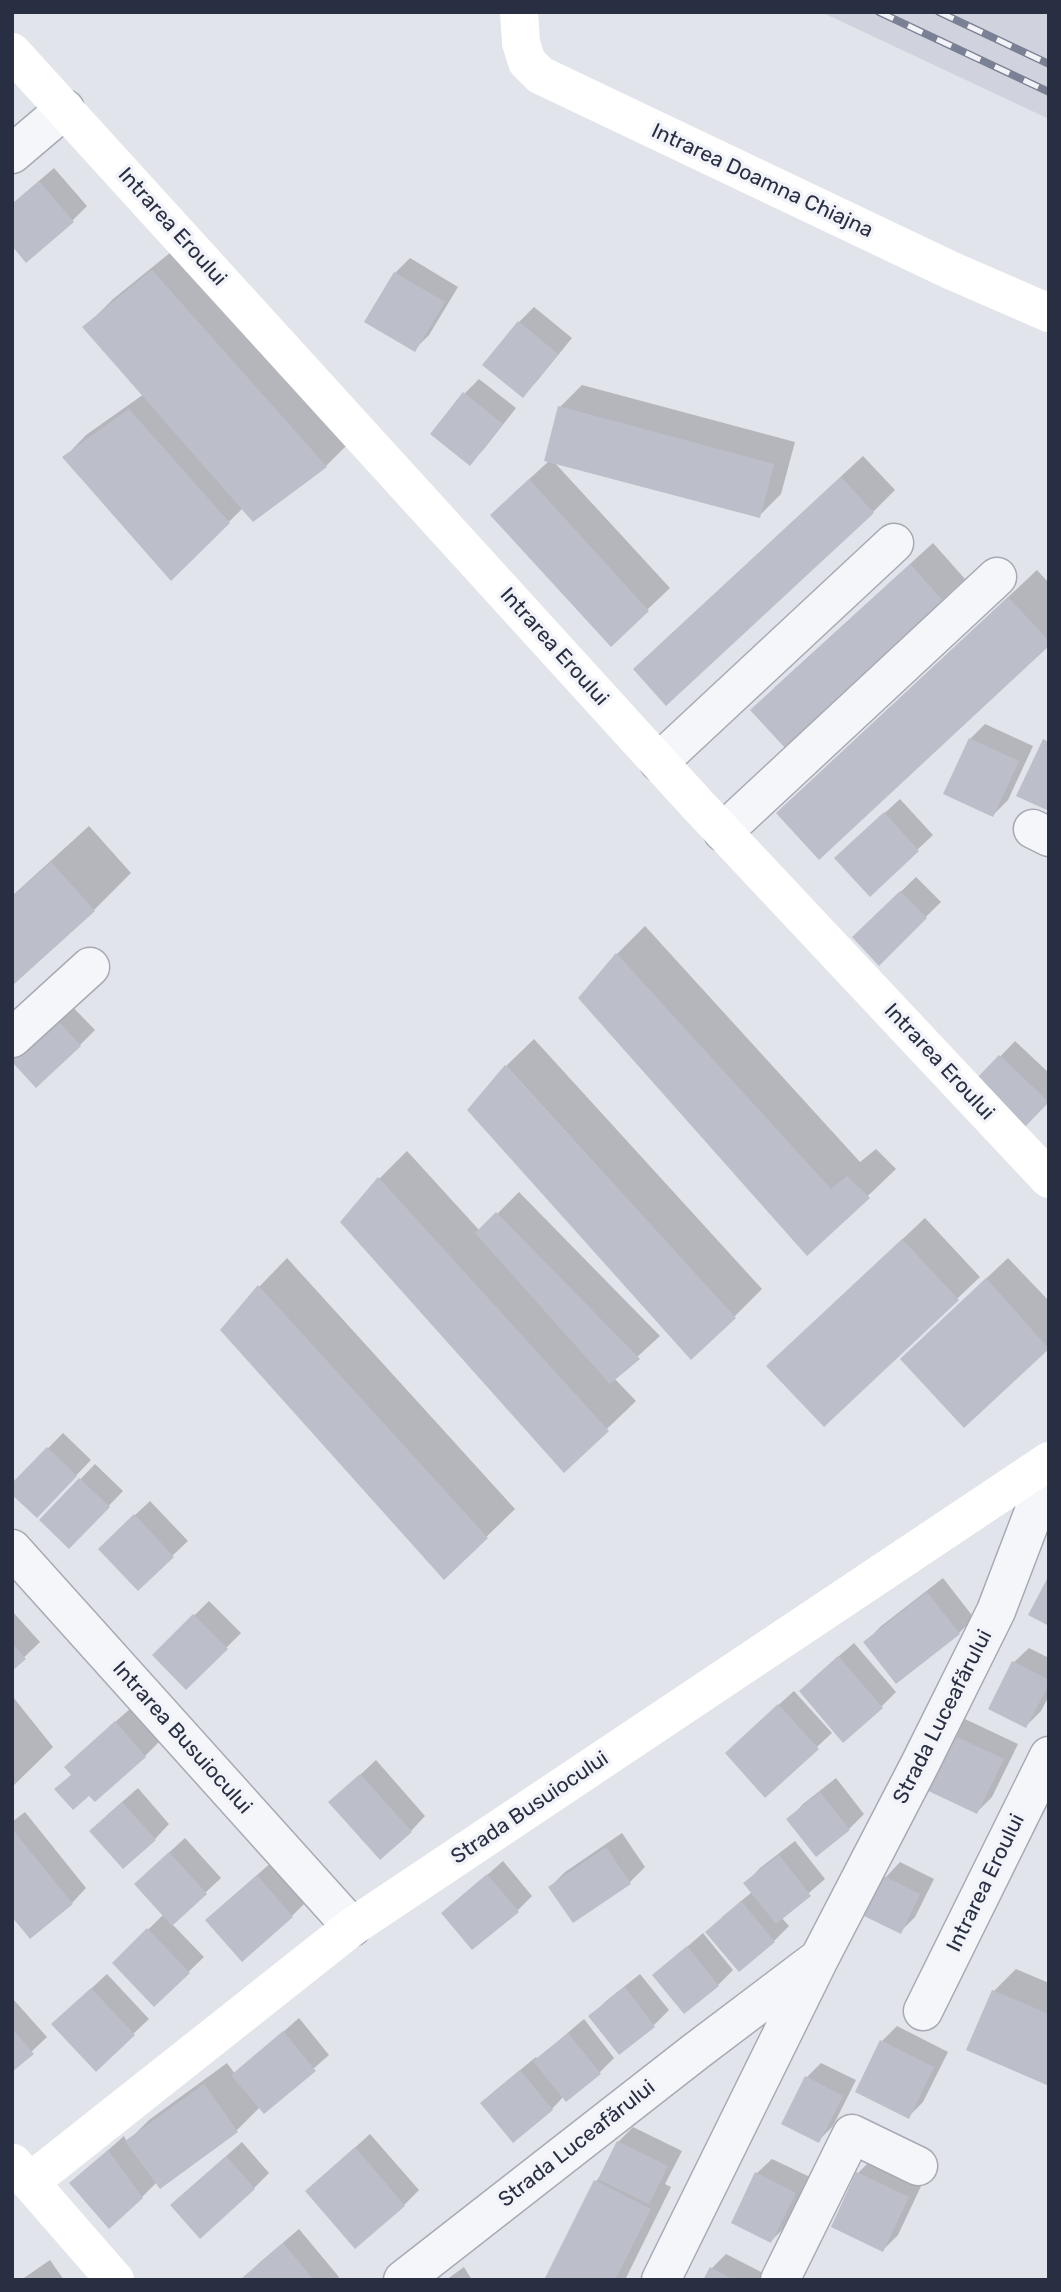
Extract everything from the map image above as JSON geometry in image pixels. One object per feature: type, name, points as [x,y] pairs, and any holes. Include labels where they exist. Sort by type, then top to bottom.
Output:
[{"type":"street","name":"Intrarea Doamna Chiajna","points":[[519,12],[521,43],[527,62],[540,75],[950,270],[1049,313]]},
{"type":"street","name":"Intrarea Eroului","points":[[12,52],[723,832],[1049,1179]]},
{"type":"street","points":[[12,154],[65,108]]},
{"type":"street","points":[[659,762],[894,543]]},
{"type":"street","points":[[723,832],[997,577]]},
{"type":"street","points":[[12,1038],[90,967]]},
{"type":"street","name":"Strada Busuiocului","points":[[21,2172],[352,1927],[1049,1461]]},
{"type":"street","name":"Strada Luceafărului","points":[[661,2280],[819,1959],[996,1611],[1049,1467]]},
{"type":"street","name":"Intrarea Busuiocului","points":[[12,1549],[352,1927]]},
{"type":"street","name":"Intrarea Eroului","points":[[923,2011],[1049,1756]]},
{"type":"street","name":"Strada Luceafărului","points":[[403,2280],[695,2052],[819,1959]]},
{"type":"street","points":[[780,2280],[852,2134],[918,2166]]},
{"type":"street","points":[[21,2172],[115,2280]]},
{"type":"shaded area","points":[[821,12],[1049,12],[1049,119]]},
{"type":"building","points":[[39,181],[74,222],[26,263],[12,246],[12,204]]},
{"type":"building","points":[[152,270],[327,467],[253,522],[82,327]]},
{"type":"building","points":[[394,272],[445,302],[415,352],[364,322]]},
{"type":"building","points":[[518,321],[558,354],[523,398],[482,365]]},
{"type":"building","points":[[463,392],[503,424],[470,466],[430,434]]},
{"type":"building","points":[[558,406],[774,464],[760,518],[544,461]]},
{"type":"building","points":[[129,409],[230,523],[171,581],[62,457]]},
{"type":"building","points":[[841,477],[874,513],[666,706],[633,669]]},
{"type":"building","points":[[529,479],[649,611],[611,647],[490,515]]},
{"type":"building","points":[[910,564],[944,602],[785,748],[750,710]]},
{"type":"building","points":[[1008,597],[1049,641],[1049,646],[819,860],[776,813]]},
{"type":"building","points":[[969,738],[1019,761],[993,817],[943,794]]},
{"type":"building","points":[[1043,739],[1049,742],[1049,811],[1016,796]]},
{"type":"building","points":[[884,812],[919,851],[870,897],[834,858]]},
{"type":"building","points":[[51,862],[95,911],[12,986],[12,897]]},
{"type":"building","points":[[900,891],[927,918],[879,966],[852,937]]},
{"type":"building","points":[[616,953],[831,1189],[847,1176],[870,1198],[807,1256],[578,998]]},
{"type":"building","points":[[52,1014],[81,1046],[36,1088],[12,1062],[12,1050]]},
{"type":"building","points":[[999,1055],[1049,1102],[1024,1128],[974,1081]]},
{"type":"building","points":[[505,1065],[736,1318],[691,1360],[467,1110]]},
{"type":"building","points":[[378,1177],[609,1431],[564,1473],[340,1222]]},
{"type":"building","points":[[496,1212],[640,1359],[610,1384],[475,1233]]},
{"type":"building","points":[[902,1239],[959,1300],[824,1427],[766,1366]]},
{"type":"building","points":[[986,1278],[1049,1349],[964,1428],[900,1359]]},
{"type":"building","points":[[258,1285],[488,1538],[444,1580],[220,1330]]},
{"type":"building","points":[[47,1447],[77,1476],[37,1518],[12,1495],[12,1483]]},
{"type":"building","points":[[79,1478],[110,1507],[69,1549],[39,1520]]},
{"type":"building","points":[[134,1514],[174,1557],[138,1591],[98,1549]]},
{"type":"building","points":[[1049,1575],[1049,1626],[1028,1615]]},
{"type":"building","points":[[927,1592],[960,1634],[896,1684],[863,1642]]},
{"type":"building","points":[[193,1614],[228,1649],[186,1690],[152,1655]]},
{"type":"building","points":[[12,1643],[26,1659],[12,1671]]},
{"type":"building","points":[[838,1656],[883,1708],[843,1743],[799,1691]]},
{"type":"building","points":[[1012,1661],[1049,1680],[1026,1728],[988,1709]]},
{"type":"building","points":[[778,1704],[819,1749],[765,1798],[725,1753]]},
{"type":"building","points":[[115,1721],[146,1757],[95,1802],[89,1796],[73,1810],[54,1789],[71,1775],[64,1767]]},
{"type":"building","points":[[948,1733],[1004,1759],[977,1814],[922,1788]]},
{"type":"building","points":[[360,1774],[412,1832],[380,1860],[328,1802]]},
{"type":"building","points":[[820,1792],[850,1830],[816,1857],[786,1819]]},
{"type":"building","points":[[122,1802],[156,1840],[123,1869],[89,1831]]},
{"type":"building","points":[[12,1829],[73,1904],[30,1939],[12,1917]]},
{"type":"building","points":[[606,1847],[631,1884],[573,1923],[548,1887]]},
{"type":"building","points":[[169,1852],[207,1894],[172,1926],[134,1884]]},
{"type":"building","points":[[779,1855],[811,1896],[776,1924],[743,1883]]},
{"type":"building","points":[[487,1874],[519,1912],[472,1950],[441,1913]]},
{"type":"building","points":[[257,1875],[293,1917],[242,1962],[205,1920]]},
{"type":"building","points":[[884,1876],[920,1894],[901,1934],[864,1916]]},
{"type":"building","points":[[741,1901],[775,1942],[739,1972],[705,1932]]},
{"type":"building","points":[[147,1928],[190,1973],[154,2007],[112,1963]]},
{"type":"building","points":[[687,1946],[719,1986],[684,2014],[652,1975]]},
{"type":"building","points":[[625,1987],[655,2027],[619,2055],[588,2016]]},
{"type":"building","points":[[91,1988],[135,2035],[96,2072],[51,2024]]},
{"type":"building","points":[[992,1990],[1049,2014],[1049,2086],[966,2050]]},
{"type":"building","points":[[12,2029],[34,2054],[12,2072]]},
{"type":"building","points":[[283,2031],[316,2071],[264,2114],[231,2075]]},
{"type":"building","points":[[568,2033],[601,2074],[566,2102],[533,2061]]},
{"type":"building","points":[[880,2040],[934,2067],[909,2119],[855,2092]]},
{"type":"building","points":[[520,2070],[553,2110],[513,2143],[480,2103]]},
{"type":"building","points":[[805,2076],[843,2096],[819,2143],[781,2124]]},
{"type":"building","points":[[204,2084],[238,2132],[160,2189],[125,2141]]},
{"type":"building","points":[[617,2141],[668,2166],[649,2204],[598,2179]]},
{"type":"building","points":[[355,2147],[405,2206],[355,2249],[305,2191]]},
{"type":"building","points":[[108,2150],[143,2198],[109,2229],[69,2183]]},
{"type":"building","points":[[226,2156],[255,2189],[200,2239],[170,2205]]},
{"type":"building","points":[[755,2172],[796,2193],[771,2243],[731,2223]]},
{"type":"building","points":[[856,2172],[909,2197],[883,2252],[831,2227]]},
{"type":"building","points":[[594,2180],[651,2209],[615,2280],[544,2280]]},
{"type":"building","points":[[283,2243],[314,2280],[243,2280],[242,2278]]},
{"type":"building","points":[[710,2267],[734,2280],[703,2280]]},
{"type":"railway","points":[[879,12],[1049,92]]},
{"type":"railway","points":[[939,12],[1049,64]]}]
